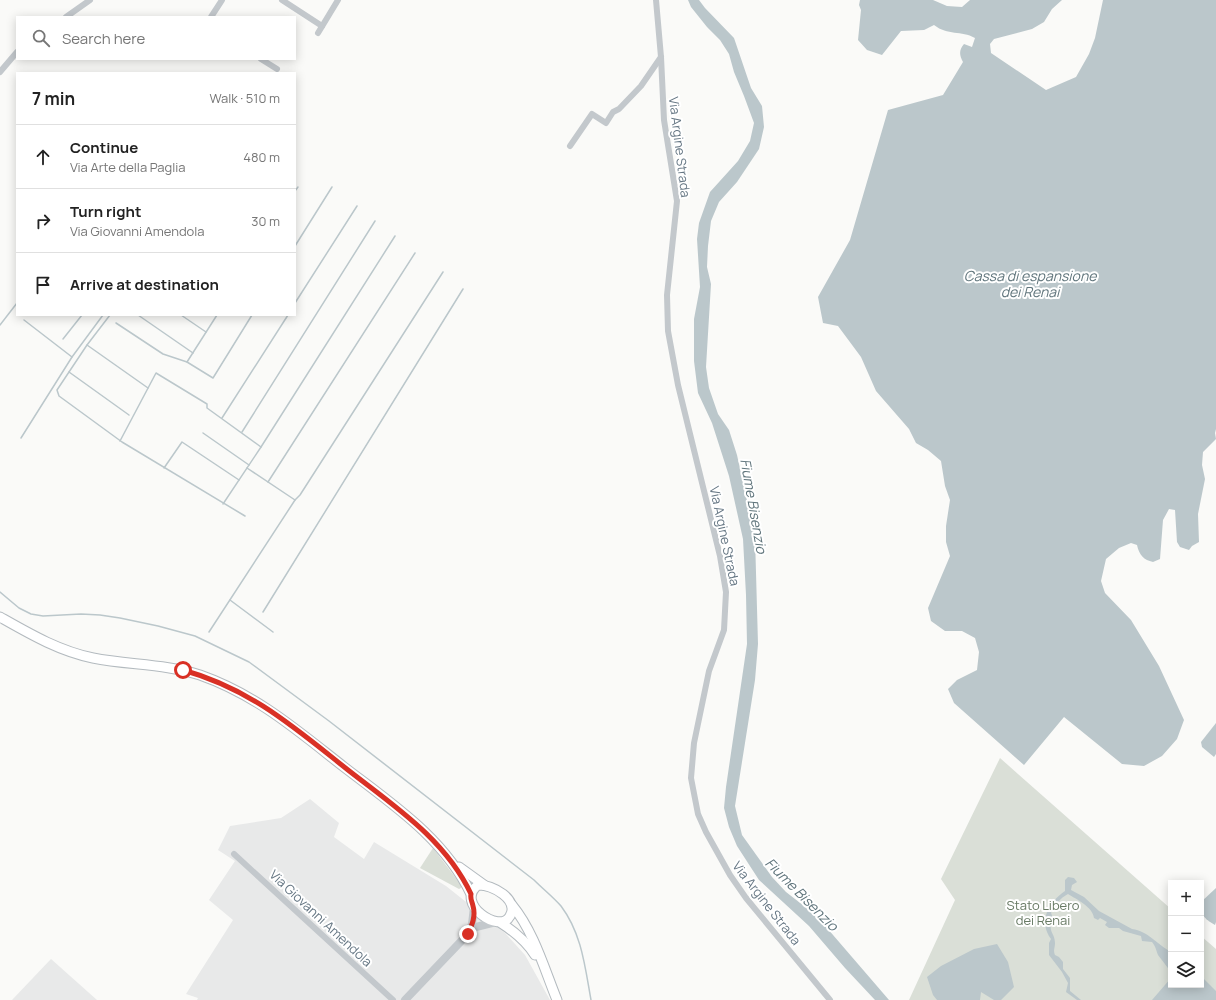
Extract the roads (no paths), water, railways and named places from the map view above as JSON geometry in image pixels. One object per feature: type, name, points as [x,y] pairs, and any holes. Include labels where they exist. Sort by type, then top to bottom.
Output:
[{"type":"main road","points":[[0,617],[41,640],[74,653],[99,659],[183,670],[226,685],[267,708],[406,815],[433,839],[463,871],[484,885],[496,889],[503,894],[520,915],[534,943],[557,1000]]},
{"type":"main road","points":[[452,861],[471,894]]},
{"type":"main road","points":[[484,885],[478,885],[471,894],[470,898],[474,907],[488,919],[512,930],[527,943],[546,975]]},
{"type":"main road","points":[[499,923],[510,918],[512,905]]},
{"type":"street","points":[[67,16],[90,0]]},
{"type":"street","points":[[212,16],[222,0]]},
{"type":"street","points":[[282,0],[322,26]]},
{"type":"street","points":[[318,33],[338,0]]},
{"type":"street","name":"Via Argine Strada","points":[[656,0],[664,120],[677,201],[667,295],[668,330],[678,385],[720,556],[726,592],[724,630],[709,671],[694,743],[691,778],[694,799],[698,814],[706,832],[730,875],[746,898],[830,1000]]},
{"type":"street","points":[[0,72],[16,53]]},
{"type":"street","points":[[570,146],[592,114],[606,124],[613,112],[619,109],[641,86],[661,57]]},
{"type":"street","points":[[262,60],[277,70]]},
{"type":"street","name":"Via Giovanni Amendola","points":[[234,854],[393,1000]]},
{"type":"street","points":[[468,934],[472,924],[474,907]]},
{"type":"street","points":[[405,1000],[476,927],[499,923]]},
{"type":"water","points":[[688,0],[699,0],[734,38],[751,88],[762,106],[764,127],[759,149],[737,182],[719,202],[711,221],[707,267],[711,284],[706,367],[709,388],[718,414],[729,430],[737,455],[755,537],[758,644],[755,680],[735,806],[742,835],[772,877],[786,892],[804,906],[827,928],[889,1000],[875,1000],[809,926],[759,880],[737,846],[729,827],[724,808],[747,644],[746,595],[743,539],[729,476],[712,423],[698,393],[694,361],[694,319],[700,287],[697,239],[699,223],[710,192],[738,161],[750,141],[754,123],[734,72],[729,54],[720,40],[691,7]]},
{"type":"water","name":"Cassa di espansione dei Renai","points":[[860,0],[933,0],[947,6],[962,7],[970,0],[1062,0],[1052,9],[1044,22],[1032,29],[994,39],[990,44],[991,53],[1046,90],[1076,77],[1089,54],[1095,38],[1103,0],[1216,0],[1216,439],[1203,452],[1202,465],[1205,479],[1198,514],[1199,542],[1192,546],[1189,550],[1180,547],[1177,542],[1175,510],[1169,509],[1163,520],[1160,559],[1153,562],[1147,560],[1139,552],[1137,545],[1131,543],[1119,548],[1106,559],[1101,581],[1105,593],[1131,620],[1159,666],[1184,720],[1177,739],[1162,756],[1144,766],[1122,764],[1064,717],[1024,765],[954,703],[948,689],[957,680],[977,670],[979,652],[975,638],[962,631],[945,631],[931,621],[928,608],[950,556],[946,542],[946,526],[950,500],[945,486],[941,461],[928,450],[916,443],[909,429],[876,391],[861,357],[838,326],[823,323],[818,297],[850,240],[888,110],[943,95],[963,62],[960,53],[962,46],[964,44],[972,47],[975,38],[965,34],[944,31],[934,25],[924,30],[901,31],[882,55],[867,50],[858,40],[861,10],[859,5]]},
{"type":"water","points":[[1216,723],[1216,754],[1214,757],[1202,747],[1201,742]]},
{"type":"water","points":[[1068,877],[1074,878],[1077,882],[1072,885],[1071,890],[1084,897],[1099,911],[1132,929],[1143,932],[1168,950],[1168,968],[1158,955],[1152,942],[1142,941],[1141,936],[1123,931],[1119,928],[1109,928],[1105,925],[1107,922],[1100,918],[1098,920],[1094,918],[1091,910],[1068,894],[1058,902],[1051,913],[1053,918],[1051,930],[1055,939],[1055,955],[1063,962],[1063,969],[1070,978],[1070,991],[1081,1000],[1077,1000],[1066,992],[1068,983],[1062,972],[1049,955],[1049,943],[1051,939],[1045,926],[1045,919],[1050,907],[1065,891],[1065,880]]},
{"type":"water","points":[[1216,888],[1215,925],[1204,916],[1204,899]]},
{"type":"water","points":[[997,944],[1008,962],[1014,987],[1001,1000],[994,1000],[981,992],[980,1000],[937,1000],[933,995],[927,977],[941,966],[974,949]]},
{"type":"water","points":[[1204,979],[1216,991],[1216,1000],[1152,1000],[1168,981],[1168,988],[1204,988]]},
{"type":"waterway","points":[[296,244],[332,187]]},
{"type":"waterway","points":[[296,301],[357,206]]},
{"type":"waterway","points":[[242,432],[375,221]]},
{"type":"waterway","points":[[223,504],[395,236]]},
{"type":"waterway","points":[[268,482],[415,253]]},
{"type":"waterway","points":[[209,632],[295,500],[300,495],[443,272]]},
{"type":"waterway","points":[[263,612],[463,289]]},
{"type":"waterway","points":[[0,325],[16,304]]},
{"type":"waterway","points":[[63,339],[81,316]]},
{"type":"waterway","points":[[21,438],[72,357],[102,316]]},
{"type":"waterway","points":[[109,316],[87,345],[57,390],[59,396],[122,442],[245,516]]},
{"type":"waterway","points":[[139,316],[193,353]]},
{"type":"waterway","points":[[182,316],[206,332]]},
{"type":"waterway","points":[[187,362],[216,316]]},
{"type":"waterway","points":[[116,323],[163,354],[187,362],[213,378],[251,316]]},
{"type":"waterway","points":[[222,418],[287,316]]},
{"type":"waterway","points":[[24,320],[72,357]]},
{"type":"waterway","points":[[87,345],[148,388]]},
{"type":"waterway","points":[[69,372],[129,415]]},
{"type":"waterway","points":[[120,441],[156,373],[207,404],[207,408],[261,447]]},
{"type":"waterway","points":[[203,433],[249,465]]},
{"type":"waterway","points":[[164,468],[182,442],[239,480]]},
{"type":"waterway","points":[[247,468],[295,500]]},
{"type":"waterway","points":[[0,592],[19,608],[31,614],[43,616],[81,614],[100,615],[158,626],[195,636],[249,662],[329,721],[534,880],[555,899],[568,917],[578,939],[582,951],[591,1000]]},
{"type":"waterway","points":[[230,600],[273,632]]},
{"type":"water label","name":"Fiume Bisenzio","points":[[754,506]]},
{"type":"water label","name":"Fiume Bisenzio","points":[[802,894]]},
{"type":"park label","name":"Stato Libero dei Renai","points":[[1043,912]]}]
